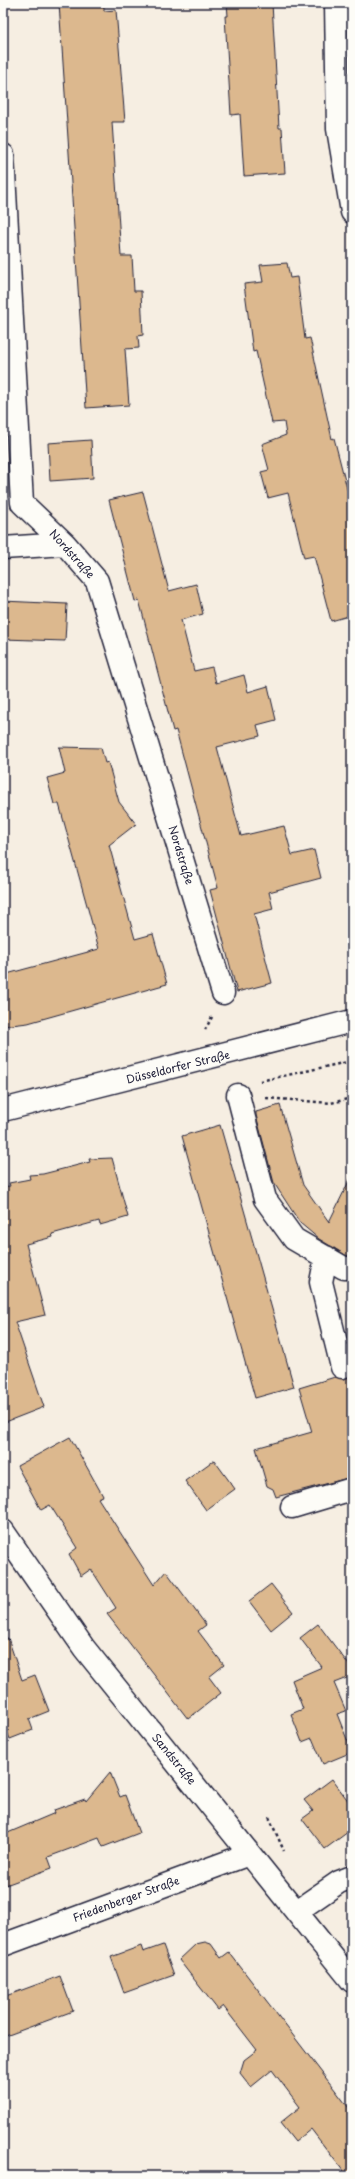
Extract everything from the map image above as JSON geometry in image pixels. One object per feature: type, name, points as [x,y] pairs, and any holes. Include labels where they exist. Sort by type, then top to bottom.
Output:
[{"type":"street","points":[[336,3],[338,129],[352,212]]},
{"type":"street","name":"Nordstraße","points":[[3,155],[22,503],[65,544],[97,581],[223,993]]},
{"type":"street","points":[[3,548],[65,544]]},
{"type":"street","name":"Düsseldorfer Straße","points":[[3,1110],[204,1060],[352,1021]]},
{"type":"street","points":[[246,1089],[265,1199],[294,1239],[344,1268],[352,1268]]},
{"type":"street","points":[[326,1257],[321,1282],[342,1367]]},
{"type":"street","points":[[292,1507],[352,1489]]},
{"type":"street","name":"Sandstraße","points":[[3,1531],[84,1648],[248,1854],[297,1911],[352,1981]]},
{"type":"street","name":"Friedenberger Straße","points":[[3,1945],[248,1854]]},
{"type":"street","points":[[297,1911],[339,1882],[352,1877]]},
{"type":"path","points":[[204,1060],[201,1039],[223,993]]},
{"type":"path","points":[[246,1089],[352,1062]]},
{"type":"path","points":[[246,1089],[331,1103],[352,1098]]},
{"type":"building","points":[[59,3],[104,3],[104,11],[116,10],[125,122],[112,122],[121,256],[132,256],[134,291],[141,291],[143,335],[138,336],[139,348],[125,349],[129,405],[86,408]]},
{"type":"building","points":[[227,3],[272,3],[279,128],[282,128],[285,173],[244,176],[240,114],[231,115],[225,16],[228,16]]},
{"type":"building","points":[[287,263],[290,278],[297,277],[305,339],[310,338],[332,439],[334,438],[352,508],[352,615],[331,621],[314,556],[304,558],[288,493],[268,498],[261,472],[269,470],[262,444],[286,435],[284,422],[272,423],[256,351],[253,352],[244,284],[263,282],[260,265]]},
{"type":"building","points":[[91,440],[93,478],[50,481],[48,443]]},
{"type":"building","points":[[143,492],[169,591],[196,584],[203,614],[181,620],[194,671],[212,667],[216,683],[244,675],[248,692],[268,686],[276,720],[257,725],[260,736],[217,747],[241,836],[284,826],[292,855],[314,850],[321,878],[269,892],[273,909],[254,914],[272,983],[237,992],[210,890],[218,888],[176,730],[173,731],[139,600],[135,601],[109,500]]},
{"type":"building","points":[[3,601],[67,604],[65,641],[3,639]]},
{"type":"building","points":[[59,747],[101,748],[105,763],[108,762],[119,802],[136,824],[109,845],[135,939],[153,934],[167,984],[28,1023],[3,1026],[3,975],[99,949],[59,804],[54,804],[47,778],[65,773]]},
{"type":"building","points":[[280,1105],[303,1185],[329,1222],[352,1175],[352,1256],[347,1256],[319,1239],[300,1223],[274,1183],[256,1112]]},
{"type":"building","points":[[220,1125],[294,1387],[255,1398],[182,1136]]},
{"type":"building","points":[[112,1158],[128,1217],[100,1225],[99,1221],[52,1234],[53,1237],[26,1244],[45,1315],[15,1322],[44,1407],[3,1423],[3,1187],[10,1186],[9,1183],[30,1179],[29,1175],[43,1174],[90,1162],[89,1159]]},
{"type":"building","points":[[352,1374],[352,1477],[276,1497],[273,1489],[267,1486],[256,1448],[312,1432],[299,1388],[335,1377],[345,1379]]},
{"type":"building","points":[[70,1437],[103,1496],[98,1498],[154,1585],[166,1571],[206,1625],[198,1631],[224,1665],[209,1677],[221,1693],[188,1719],[107,1614],[116,1608],[91,1569],[81,1576],[69,1554],[77,1548],[50,1505],[41,1510],[17,1466]]},
{"type":"building","points":[[214,1460],[235,1489],[206,1510],[185,1481]]},
{"type":"building","points":[[271,1584],[293,1612],[271,1630],[249,1601]]},
{"type":"building","points":[[318,1624],[352,1669],[352,1676],[334,1683],[346,1711],[337,1714],[352,1752],[323,1764],[312,1738],[302,1742],[291,1714],[303,1709],[292,1680],[322,1667],[300,1638]]},
{"type":"building","points":[[8,1638],[22,1680],[35,1675],[49,1711],[29,1719],[33,1730],[10,1739],[5,1727],[3,1728],[3,1639]]},
{"type":"building","points":[[110,1772],[120,1797],[125,1795],[139,1833],[103,1847],[99,1838],[48,1857],[52,1868],[3,1886],[3,1835],[55,1813],[54,1810],[85,1799],[86,1801]]},
{"type":"building","points":[[332,1779],[352,1806],[352,1829],[325,1849],[302,1819],[313,1811],[304,1800]]},
{"type":"building","points":[[205,1942],[211,1944],[221,1958],[229,1952],[352,2112],[352,2176],[347,2176],[311,2129],[295,2142],[280,2123],[300,2107],[272,2070],[251,2087],[240,2073],[244,2060],[257,2050],[223,2006],[218,2010],[179,1960],[196,1944]]},
{"type":"building","points":[[163,1945],[174,1975],[124,1993],[111,1957],[141,1946],[143,1952]]},
{"type":"building","points":[[60,1976],[73,2011],[3,2037],[3,1997]]}]
